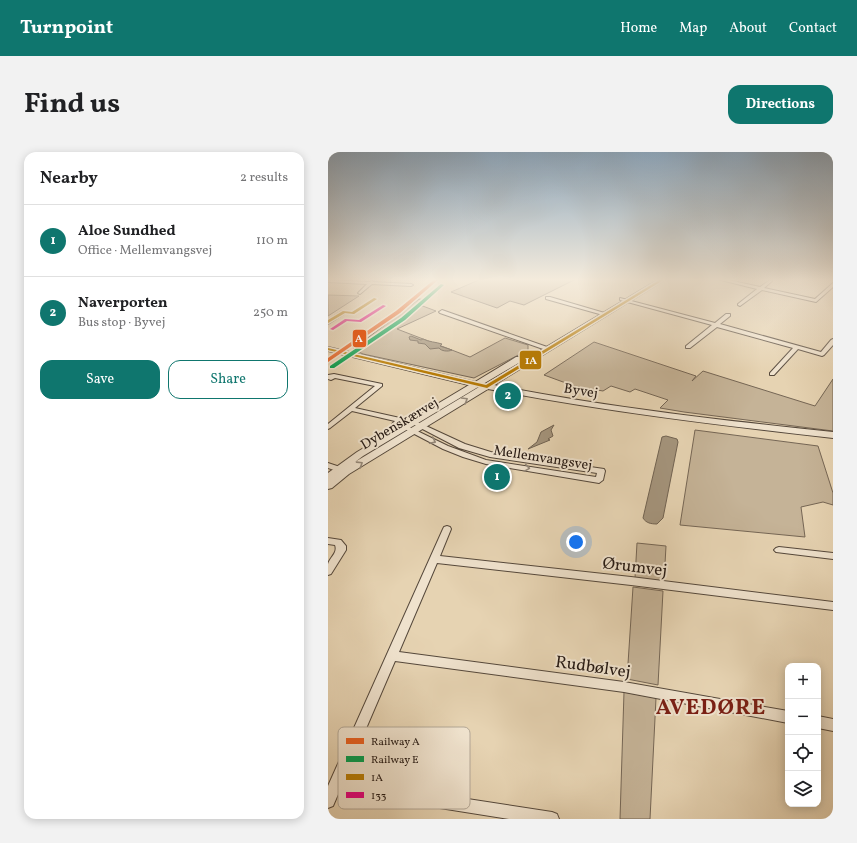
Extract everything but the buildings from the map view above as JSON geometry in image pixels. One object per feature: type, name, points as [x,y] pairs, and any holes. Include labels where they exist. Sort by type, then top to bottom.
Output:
[{"type":"street","points":[[592,310],[603,313]]},
{"type":"street","points":[[442,312],[544,348],[608,310]]},
{"type":"street","points":[[661,310],[822,354],[833,340]]},
{"type":"street","points":[[688,347],[728,315]]},
{"type":"street","points":[[772,374],[797,347]]},
{"type":"street","name":"Dybenskærvej","points":[[328,478],[342,471],[409,426],[476,385],[544,348]]},
{"type":"street","name":"Dybenskærvej","points":[[409,426],[487,387],[544,348]]},
{"type":"street","name":"Byvej","points":[[328,349],[487,387],[687,419],[833,435]]},
{"type":"street","points":[[328,377],[331,378],[334,376],[380,386],[328,427]]},
{"type":"street","points":[[350,409],[400,420],[409,426]]},
{"type":"street","name":"Mellemvangsvej","points":[[409,426],[493,456],[601,472],[599,480],[486,462],[455,452],[409,426]]},
{"type":"street","points":[[328,466],[342,471]]},
{"type":"street","name":"Dybenskærvej","points":[[328,486],[342,471]]},
{"type":"street","points":[[360,727],[447,528]]},
{"type":"street","points":[[328,541],[338,542],[341,546],[341,550],[328,571]]},
{"type":"street","points":[[779,550],[833,556]]},
{"type":"street","name":"Ørumvej","points":[[434,559],[833,606]]},
{"type":"street","name":"Rudbølvej","points":[[391,656],[624,686],[785,716]]},
{"type":"street","points":[[821,723],[833,725]]},
{"type":"street","points":[[328,801],[338,779]]},
{"type":"street","points":[[470,807],[552,819]]},
{"type":"shaded area","points":[[328,310],[337,310],[328,316]]},
{"type":"shaded area","points":[[404,310],[436,311],[397,329],[470,357],[505,338],[528,345],[528,350],[474,378],[363,354],[353,349]]},
{"type":"shaded area","points":[[411,336],[421,340],[423,339],[442,344],[440,346],[452,350],[445,351],[439,348],[430,349],[425,344],[410,340],[409,337]]},
{"type":"shaded area","points":[[594,342],[696,376],[692,381],[703,371],[815,406],[833,379],[833,431],[660,408],[668,400],[635,389],[630,392],[611,386],[603,391],[574,386],[544,375]]},
{"type":"shaded area","points":[[554,425],[551,430],[553,436],[548,439],[550,440],[528,449],[537,442],[541,432]]},
{"type":"shaded area","points":[[695,430],[818,446],[833,493],[833,505],[823,502],[801,507],[805,537],[680,525]]},
{"type":"shaded area","points":[[666,436],[677,439],[678,442],[663,518],[657,524],[653,524],[647,522],[643,518],[662,437]]},
{"type":"shaded area","points":[[637,543],[666,546],[664,582],[635,578]]},
{"type":"shaded area","points":[[633,587],[663,591],[658,685],[627,679]]},
{"type":"shaded area","points":[[624,692],[656,698],[650,819],[620,819]]},
{"type":"rail line","name":"A","points":[[328,360],[400,310]]},
{"type":"rail line","name":"E","points":[[332,367],[403,319],[413,310]]},
{"type":"transit line","name":"1A","points":[[328,322],[344,312],[353,313],[358,310]]},
{"type":"transit line","name":"133","points":[[332,329],[346,320],[360,321],[377,310]]},
{"type":"transit line","name":"1A","points":[[328,349],[487,387],[612,310]]},
{"type":"place","name":"Naverporten","points":[[508,396]]},
{"type":"place","name":"Aloe Sundhed","points":[[497,477]]},
{"type":"district","name":"AVEDØRE","points":[[711,706]]}]
